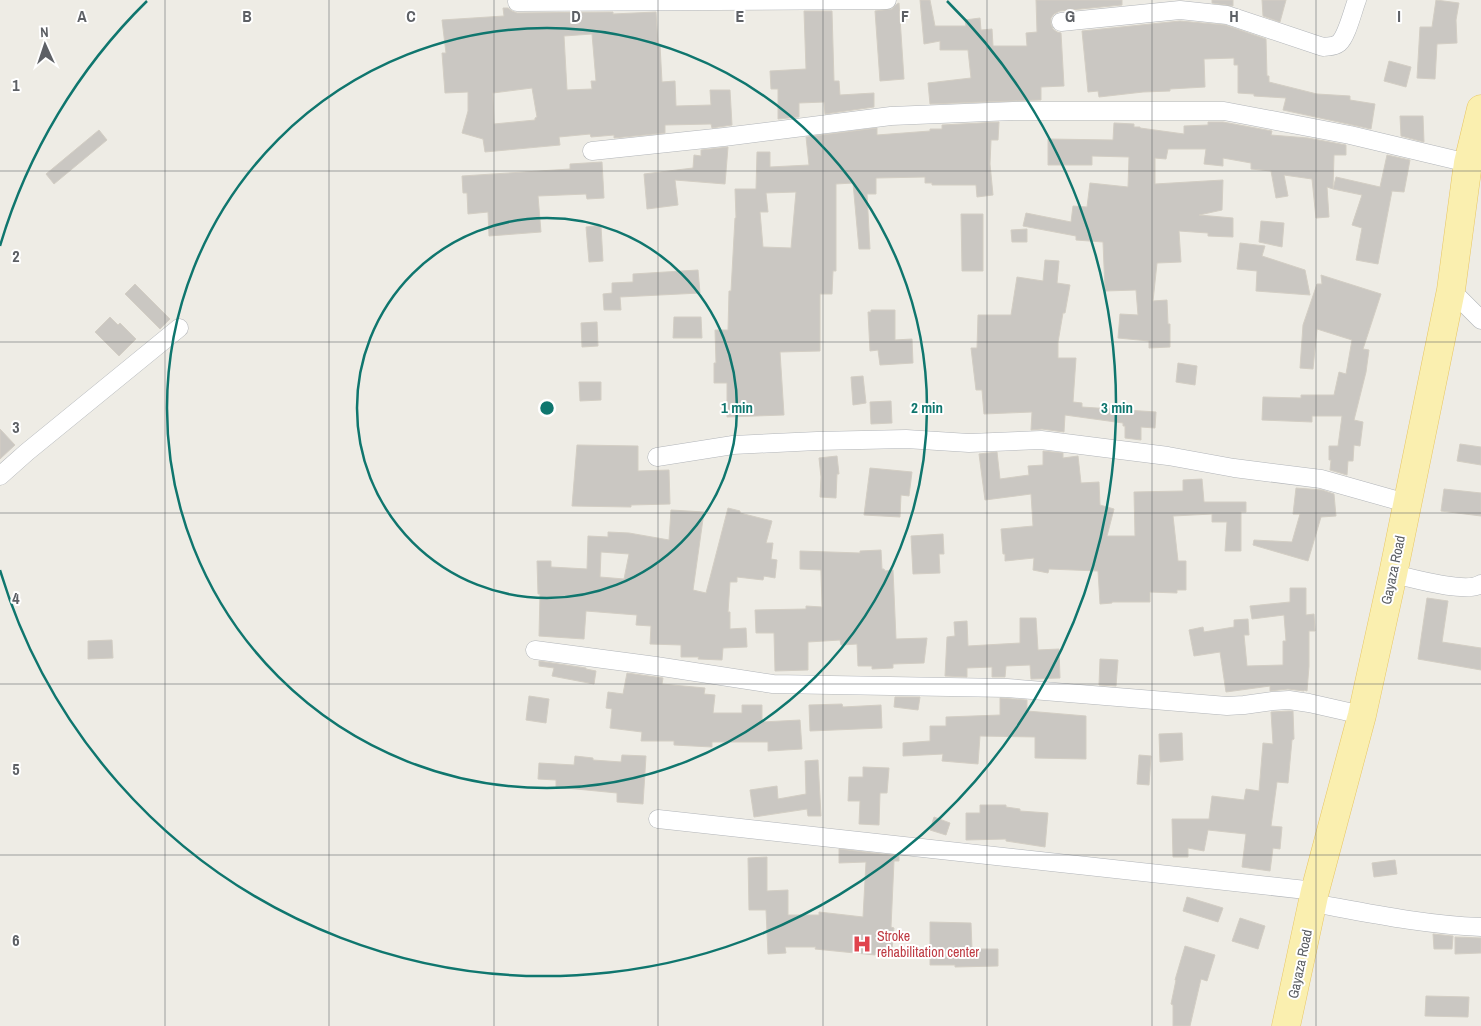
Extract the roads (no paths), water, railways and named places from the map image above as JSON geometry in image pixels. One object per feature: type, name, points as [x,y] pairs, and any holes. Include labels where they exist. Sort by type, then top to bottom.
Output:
[{"type":"main road","name":"Gayaza Road","points":[[1286,1026],[1314,897],[1362,714],[1393,574],[1406,502],[1451,290],[1468,164],[1481,109]]},
{"type":"street","points":[[517,2],[887,0]]},
{"type":"street","points":[[1061,22],[1180,10],[1227,14],[1323,46],[1332,46],[1340,42],[1344,36],[1357,0]]},
{"type":"street","points":[[592,151],[891,116],[1013,111],[1224,111],[1350,135],[1468,164]]},
{"type":"street","points":[[1451,290],[1481,320]]},
{"type":"street","points":[[0,476],[179,328]]},
{"type":"street","points":[[657,457],[732,445],[818,441],[906,439],[969,443],[1041,440],[1168,456],[1234,468],[1321,479],[1406,502]]},
{"type":"street","points":[[1393,574],[1456,587],[1472,588],[1481,584]]},
{"type":"street","points":[[535,650],[773,684],[1007,688],[1227,706],[1289,700],[1362,714]]},
{"type":"street","points":[[658,819],[1314,897],[1378,915],[1481,927]]},
{"type":"place","name":"Stroke rehabilitation center","points":[[862,944]]}]
